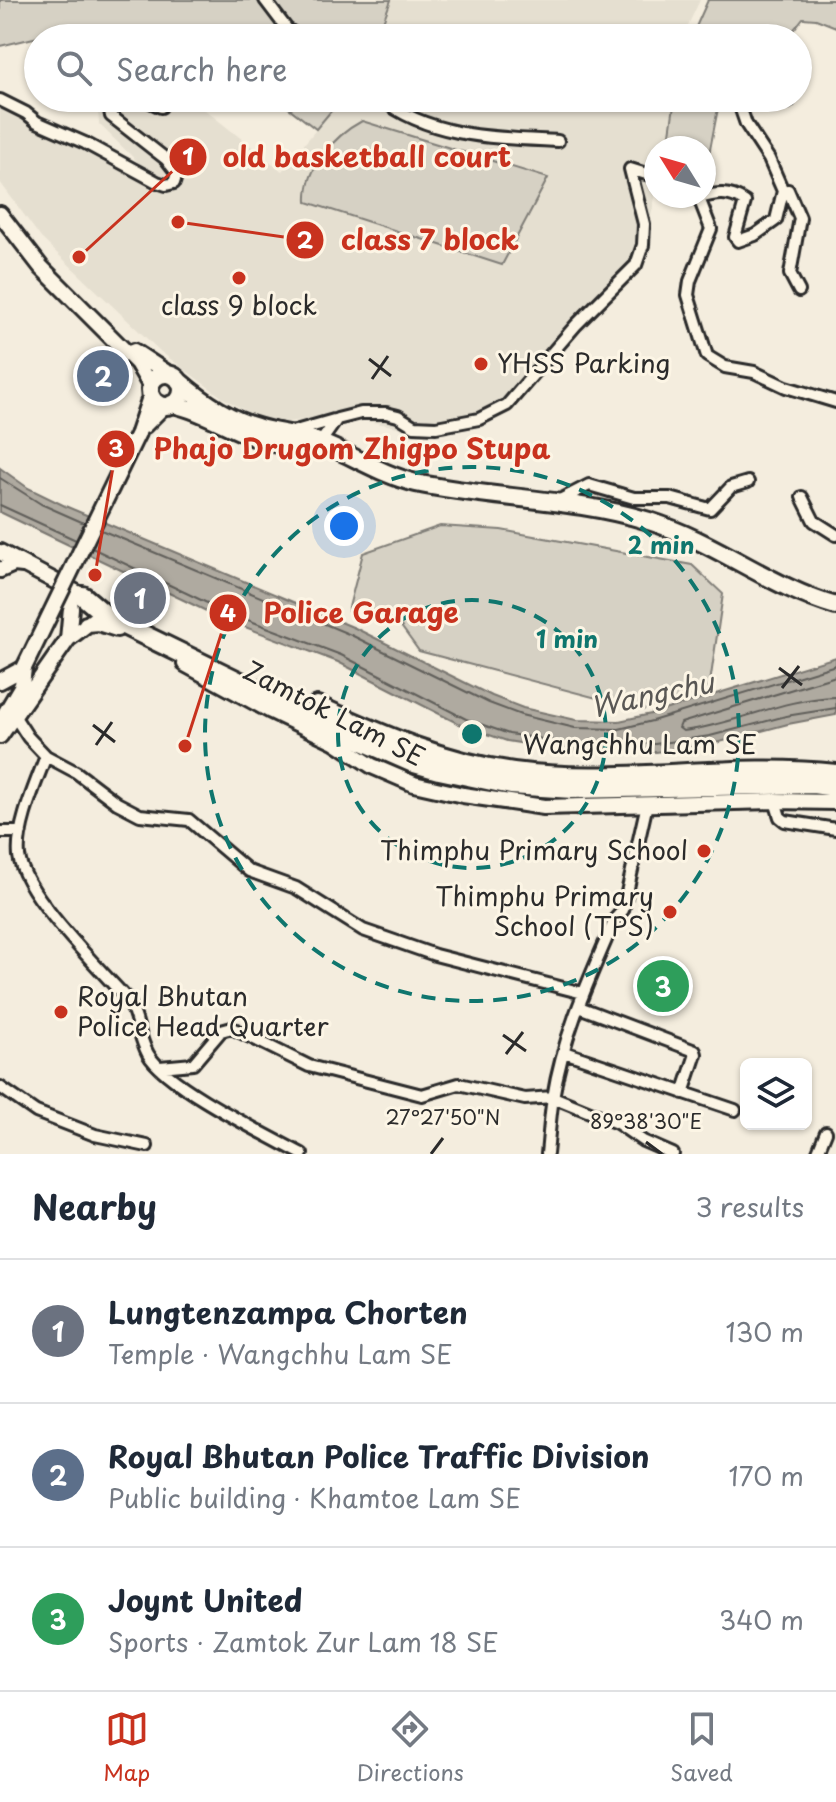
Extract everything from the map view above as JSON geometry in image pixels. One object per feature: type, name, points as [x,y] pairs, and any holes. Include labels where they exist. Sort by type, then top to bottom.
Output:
[{"type":"highway","name":"Wangchhu Lam SE","points":[[75,592],[109,618],[347,734],[411,762],[439,770],[511,785],[572,789],[813,784],[836,787]]},
{"type":"highway","name":"Wangchhu Lam SE","points":[[75,592],[386,738],[478,766],[553,775],[787,770],[836,774]]},
{"type":"main road","points":[[0,214],[41,267],[144,372],[156,402],[189,409],[228,428],[270,442],[302,446],[320,443]]},
{"type":"main road","points":[[105,330],[233,419],[320,443],[404,480],[453,490],[556,502],[646,520],[667,527],[786,588],[836,606]]},
{"type":"main road","points":[[0,722],[22,685],[24,668],[138,433],[151,390],[159,375],[174,378]]},
{"type":"main road","points":[[138,433],[154,414],[181,395],[174,378]]},
{"type":"main road","name":"Wangchhu Lam SE","points":[[0,552],[75,592]]},
{"type":"main road","points":[[0,570],[14,564],[24,565]]},
{"type":"main road","points":[[68,639],[75,592]]},
{"type":"main road","points":[[0,736],[68,639],[97,618],[109,618]]},
{"type":"main road","name":"Zamtok Lam SE","points":[[86,624],[98,623],[120,631],[334,741],[372,766],[414,784],[544,807],[836,802]]},
{"type":"main road","points":[[0,681],[24,668]]},
{"type":"street","points":[[265,0],[283,24]]},
{"type":"street","points":[[0,100],[157,182],[166,185],[174,183],[177,173],[166,159],[111,116],[110,112]]},
{"type":"street","points":[[405,112],[429,125],[485,137],[558,141]]},
{"type":"street","points":[[716,194],[736,196],[745,202],[735,237],[738,241],[755,235],[776,220],[783,191],[742,112]]},
{"type":"street","points":[[286,433],[361,413],[386,413],[425,428],[465,423],[495,411],[517,396],[576,325],[636,265],[643,245],[644,224],[630,169],[644,173]]},
{"type":"street","points":[[783,191],[788,190],[800,218],[790,274],[799,291]]},
{"type":"street","points":[[702,208],[711,229],[690,281],[688,295],[707,356],[725,367],[754,372],[786,387],[836,402]]},
{"type":"street","points":[[320,443],[329,426],[337,419]]},
{"type":"street","points":[[556,502],[589,485],[634,498],[670,498],[710,509],[731,487],[748,482]]},
{"type":"street","points":[[802,497],[814,521],[836,535]]},
{"type":"street","points":[[15,717],[46,756],[76,772],[117,803],[140,815],[189,820],[249,871],[296,888],[363,930],[435,955],[583,993]]},
{"type":"street","points":[[46,756],[21,832],[19,857],[39,900],[129,1001],[148,1055],[160,1067],[196,1095],[302,1154]]},
{"type":"street","points":[[775,801],[780,817],[785,821],[836,829]]},
{"type":"street","points":[[547,1154],[553,1097],[564,1052],[583,993],[615,919],[623,910],[647,804]]},
{"type":"street","points":[[0,832],[21,832]]},
{"type":"street","points":[[579,1007],[695,1051],[683,1093]]},
{"type":"street","points":[[160,1067],[193,1064],[221,1031],[232,1028],[309,1066],[422,1095],[459,1084],[525,1099],[553,1097],[617,1123],[643,1141],[673,1154]]},
{"type":"street","points":[[564,1052],[735,1110]]},
{"type":"street","points":[[0,1087],[36,1112],[95,1135],[147,1146]]},
{"type":"street","points":[[817,1154],[826,1132]]},
{"type":"shaded area","points":[[0,0],[391,0],[382,24],[24,24],[24,40],[0,46]]},
{"type":"shaded area","points":[[391,0],[700,0],[689,24],[382,24]]},
{"type":"shaded area","points":[[708,0],[836,0],[836,27],[816,19],[803,18],[798,24],[697,24]]},
{"type":"shaded area","points":[[0,107],[152,176],[99,124],[98,112],[208,112],[282,171],[330,112],[673,112],[668,136],[644,136],[644,208],[653,208],[641,262],[568,338],[514,408],[475,426],[424,432],[330,414],[279,423],[251,414],[223,398],[161,352],[41,238],[0,182]]},
{"type":"shaded area","points":[[294,112],[330,112],[316,129]]},
{"type":"shaded area","points":[[673,112],[717,112],[713,136],[670,136]]},
{"type":"shaded area","points":[[362,121],[548,178],[502,265],[307,202],[311,177],[323,154],[341,135]]},
{"type":"shaded area","points":[[440,526],[501,530],[692,565],[723,594],[709,690],[642,710],[419,651],[395,618],[348,611],[363,553]]},
{"type":"water","points":[[0,468],[28,488],[65,506],[355,628],[492,696],[523,708],[576,720],[619,721],[836,657],[836,715],[712,744],[656,752],[575,752],[507,741],[463,726],[338,662],[221,618],[0,512]]},
{"type":"place","name":"class 7 block","points":[[178,222]]},
{"type":"place","name":"old basketball court","points":[[79,257]]},
{"type":"place","name":"class 9 block","points":[[239,278]]},
{"type":"place","name":"YHSS Parking","points":[[481,364]]},
{"type":"place","name":"Royal Bhutan Police Traffic Division","points":[[103,376]]},
{"type":"place","name":"Phajo Drugom Zhigpo Stupa","points":[[95,575]]},
{"type":"place","name":"Lungtenzampa Chorten","points":[[140,598]]},
{"type":"place","name":"Police Garage","points":[[185,746]]},
{"type":"place","name":"Thimphu Primary School","points":[[704,851]]},
{"type":"place","name":"Thimphu Primary School (TPS)","points":[[670,912]]},
{"type":"place","name":"Joynt United","points":[[663,986]]},
{"type":"place","name":"Royal Bhutan Police Head Quarter","points":[[61,1012]]},
{"type":"water label","name":"Wangchu","points":[[652,695]]}]
